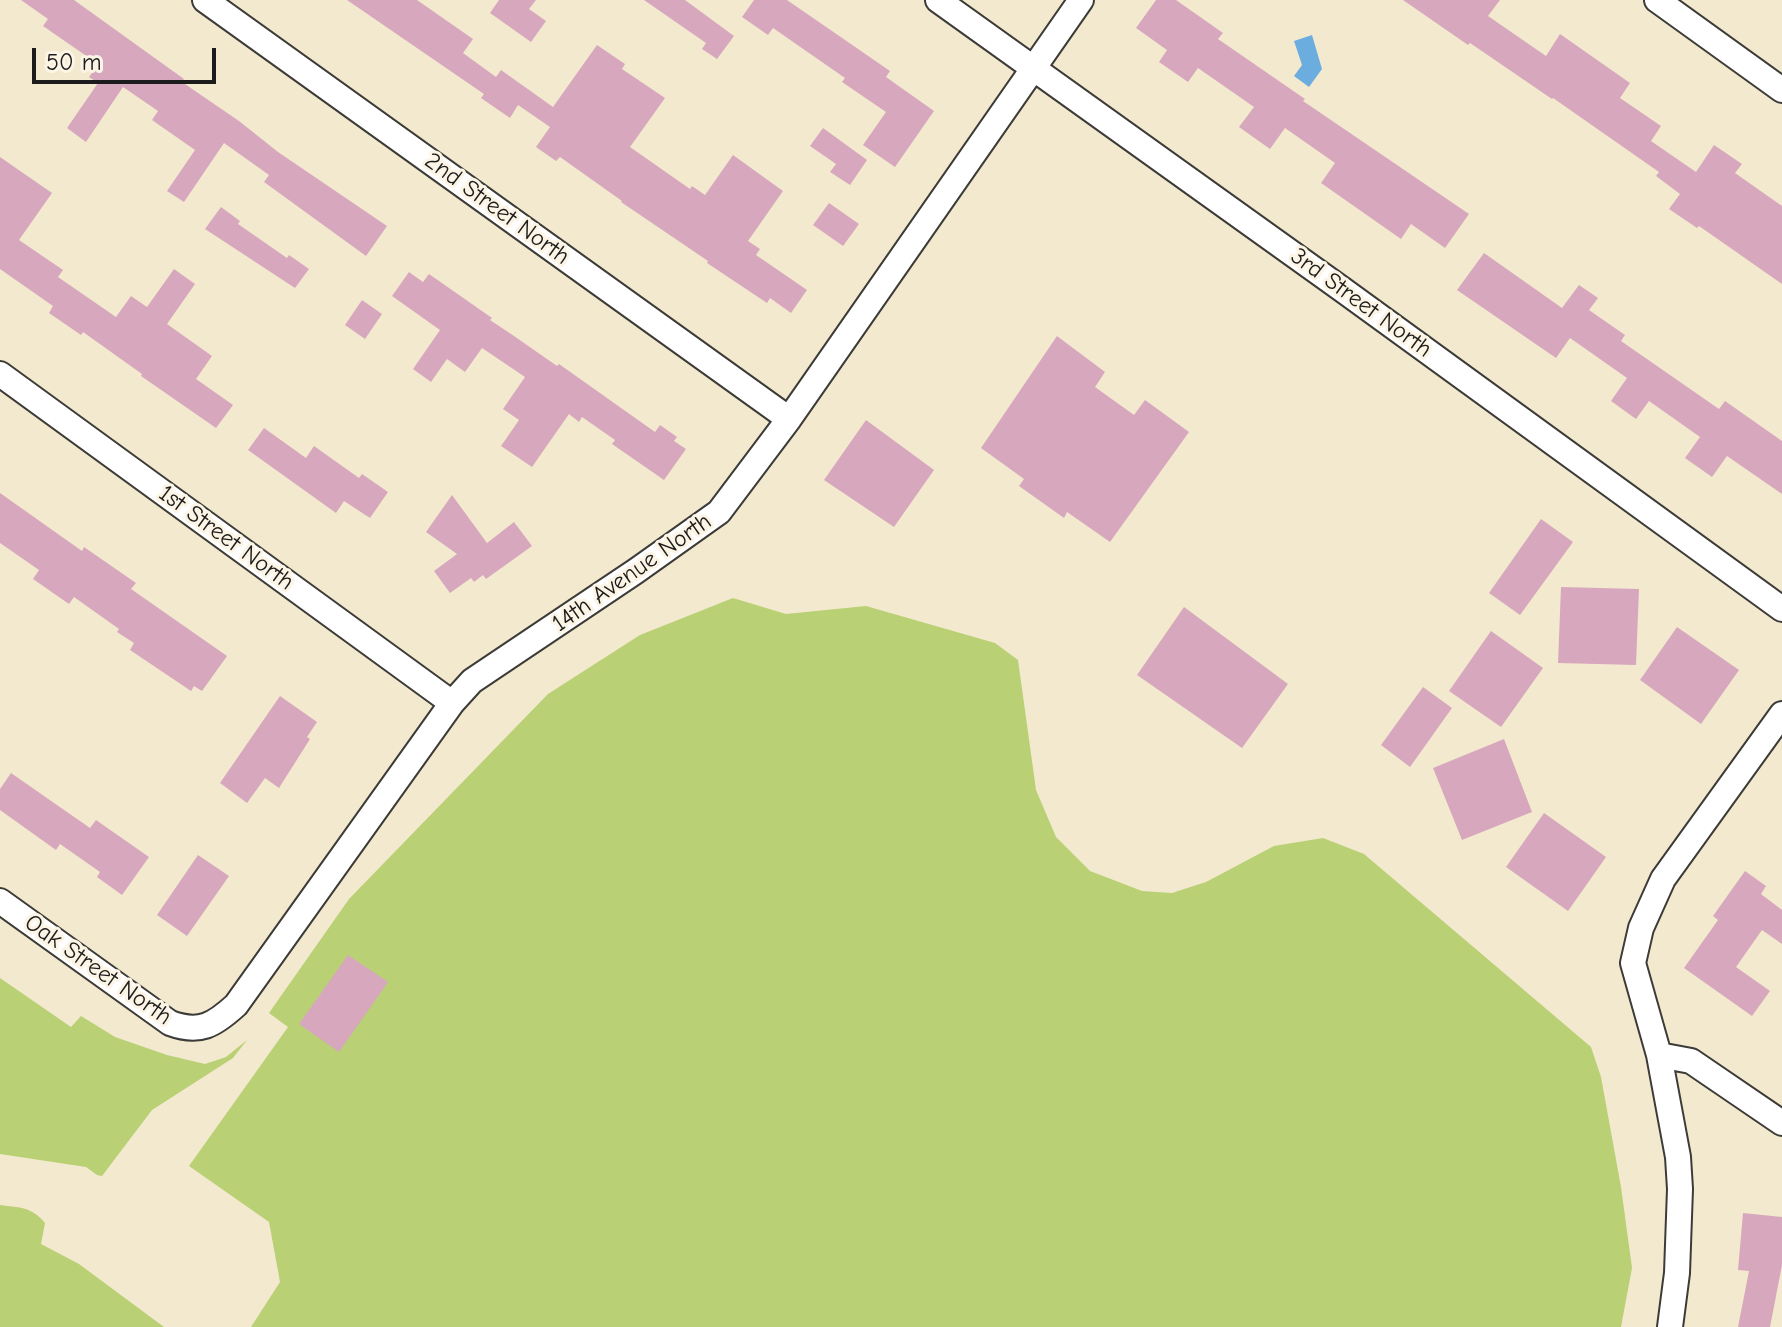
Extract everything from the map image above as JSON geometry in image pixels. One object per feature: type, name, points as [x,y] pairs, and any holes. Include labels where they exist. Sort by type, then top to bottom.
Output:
[{"type":"street","name":"2nd Street North","points":[[205,0],[789,419]]},
{"type":"street","name":"3rd Street North","points":[[938,0],[1782,609]]},
{"type":"street","name":"14th Avenue North","points":[[200,1028],[219,1020],[236,1005],[452,703],[472,681],[719,512],[789,419],[1081,0]]},
{"type":"street","points":[[1657,0],[1782,90]]},
{"type":"street","name":"1st Street North","points":[[0,374],[452,703]]},
{"type":"street","points":[[1670,1327],[1677,1273],[1678,1157],[1659,1055],[1633,963],[1641,928],[1663,879],[1782,714]]},
{"type":"street","name":"Oak Street North","points":[[0,901],[170,1023],[185,1029],[200,1028]]},
{"type":"street","points":[[1659,1055],[1691,1061],[1782,1123]]},
{"type":"green space","points":[[733,598],[786,614],[866,606],[995,643],[1018,660],[1036,790],[1056,837],[1090,871],[1142,891],[1172,893],[1206,882],[1274,846],[1323,838],[1364,854],[1591,1047],[1601,1077],[1632,1268],[1621,1327],[251,1327],[280,1282],[269,1222],[189,1166],[288,1027],[269,1013],[349,899],[548,694],[640,635]]},
{"type":"green space","points":[[0,978],[71,1027],[81,1016],[115,1037],[167,1055],[205,1064],[226,1057],[247,1040],[233,1058],[152,1110],[102,1176],[86,1167],[0,1154]]},
{"type":"green space","points":[[0,1205],[35,1213],[45,1223],[41,1244],[79,1264],[164,1327],[0,1327]]},
{"type":"water","points":[[1312,35],[1322,69],[1309,87],[1294,76],[1302,65],[1294,41]]},
{"type":"building","points":[[21,0],[74,0],[278,152],[387,226],[366,256],[264,182],[269,175],[224,143],[184,202],[167,191],[195,150],[152,120],[158,111],[123,87],[86,142],[67,128],[98,83],[89,77],[98,64],[43,26],[48,19]]},
{"type":"building","points":[[347,0],[417,0],[473,39],[463,53],[496,77],[501,70],[553,107],[597,45],[625,64],[622,69],[665,98],[630,147],[690,189],[692,186],[705,195],[733,155],[783,191],[748,241],[760,249],[756,255],[807,290],[791,313],[770,298],[767,303],[560,157],[556,161],[536,147],[550,127],[518,105],[510,118],[481,98],[484,94]]},
{"type":"building","points":[[499,0],[536,0],[529,9],[546,21],[531,42],[490,13]]},
{"type":"building","points":[[644,0],[685,0],[734,36],[717,59],[702,49],[706,43]]},
{"type":"building","points":[[754,0],[787,0],[890,71],[886,77],[934,111],[895,167],[863,145],[886,112],[842,82],[845,78],[773,28],[768,35],[742,17]]},
{"type":"building","points":[[1156,0],[1176,0],[1223,33],[1218,39],[1469,214],[1445,248],[1411,224],[1401,239],[1321,183],[1335,163],[1285,128],[1270,149],[1239,127],[1254,107],[1198,68],[1188,82],[1159,62],[1167,50],[1136,28]]},
{"type":"building","points":[[1403,0],[1500,0],[1488,16],[1546,56],[1560,34],[1630,83],[1620,98],[1661,126],[1651,141],[1696,172],[1714,145],[1742,164],[1735,173],[1782,206],[1782,284],[1699,226],[1697,228],[1669,209],[1680,194],[1656,176],[1659,172]]},
{"type":"building","points":[[823,128],[867,160],[850,185],[830,172],[836,164],[810,146]]},
{"type":"building","points":[[0,157],[52,193],[19,240],[63,270],[58,277],[116,317],[131,296],[147,307],[174,269],[195,284],[167,324],[212,356],[196,379],[233,405],[216,428],[83,332],[81,335],[49,313],[53,306],[0,269]]},
{"type":"building","points":[[829,203],[859,224],[843,246],[813,225]]},
{"type":"building","points":[[221,207],[240,221],[238,224],[287,258],[289,255],[309,269],[295,288],[205,229]]},
{"type":"building","points":[[1484,253],[1562,308],[1579,285],[1598,298],[1589,310],[1625,335],[1621,341],[1719,409],[1725,401],[1782,441],[1782,494],[1727,456],[1712,477],[1685,458],[1700,437],[1649,401],[1636,419],[1611,401],[1627,378],[1570,338],[1556,358],[1457,290]]},
{"type":"building","points":[[409,272],[423,282],[429,274],[492,318],[490,320],[655,432],[660,425],[677,437],[674,441],[686,449],[664,480],[612,444],[615,440],[582,417],[579,422],[569,414],[532,467],[501,446],[519,420],[503,409],[525,377],[482,348],[465,372],[447,359],[431,382],[413,369],[440,330],[392,296]]},
{"type":"building","points":[[362,300],[382,314],[365,339],[345,325]]},
{"type":"building","points":[[1057,336],[1105,372],[1095,387],[1134,415],[1145,400],[1189,432],[1110,542],[1067,512],[1064,518],[1019,486],[1024,479],[981,448]]},
{"type":"building","points":[[866,420],[934,470],[894,527],[824,480]]},
{"type":"building","points":[[264,428],[306,458],[314,446],[359,478],[362,474],[388,492],[370,518],[344,501],[336,513],[248,450]]},
{"type":"building","points":[[0,493],[82,551],[84,547],[136,583],[131,589],[227,656],[202,691],[194,686],[191,691],[130,650],[134,643],[74,597],[69,604],[33,579],[39,570],[0,543]]},
{"type":"building","points":[[452,495],[487,543],[514,522],[532,546],[486,579],[483,575],[474,582],[471,578],[450,593],[434,571],[457,554],[426,532]]},
{"type":"building","points":[[1541,519],[1573,542],[1520,615],[1489,593]]},
{"type":"building","points":[[1561,587],[1639,589],[1636,665],[1558,663]]},
{"type":"building","points":[[1184,607],[1288,684],[1242,748],[1137,675]]},
{"type":"building","points":[[1677,627],[1739,670],[1701,724],[1640,680]]},
{"type":"building","points":[[1491,631],[1543,668],[1501,727],[1449,691]]},
{"type":"building","points":[[1423,687],[1452,708],[1410,767],[1381,745]]},
{"type":"building","points":[[280,696],[317,722],[307,737],[310,739],[279,788],[265,778],[247,803],[220,783]]},
{"type":"building","points":[[1504,739],[1532,812],[1462,840],[1433,768]]},
{"type":"building","points":[[11,773],[90,828],[96,820],[149,857],[122,895],[97,877],[100,872],[60,844],[56,850],[0,810],[0,789]]},
{"type":"building","points":[[1544,813],[1606,857],[1568,911],[1506,867]]},
{"type":"building","points":[[198,855],[229,876],[187,936],[157,915]]},
{"type":"building","points":[[1745,871],[1766,886],[1761,894],[1782,910],[1782,944],[1762,930],[1736,967],[1770,991],[1752,1016],[1684,968],[1718,920],[1713,916]]},
{"type":"building","points":[[348,955],[388,982],[339,1052],[299,1024]]},
{"type":"building","points":[[1743,1213],[1782,1217],[1782,1265],[1770,1327],[1738,1327],[1749,1271],[1738,1270]]}]
